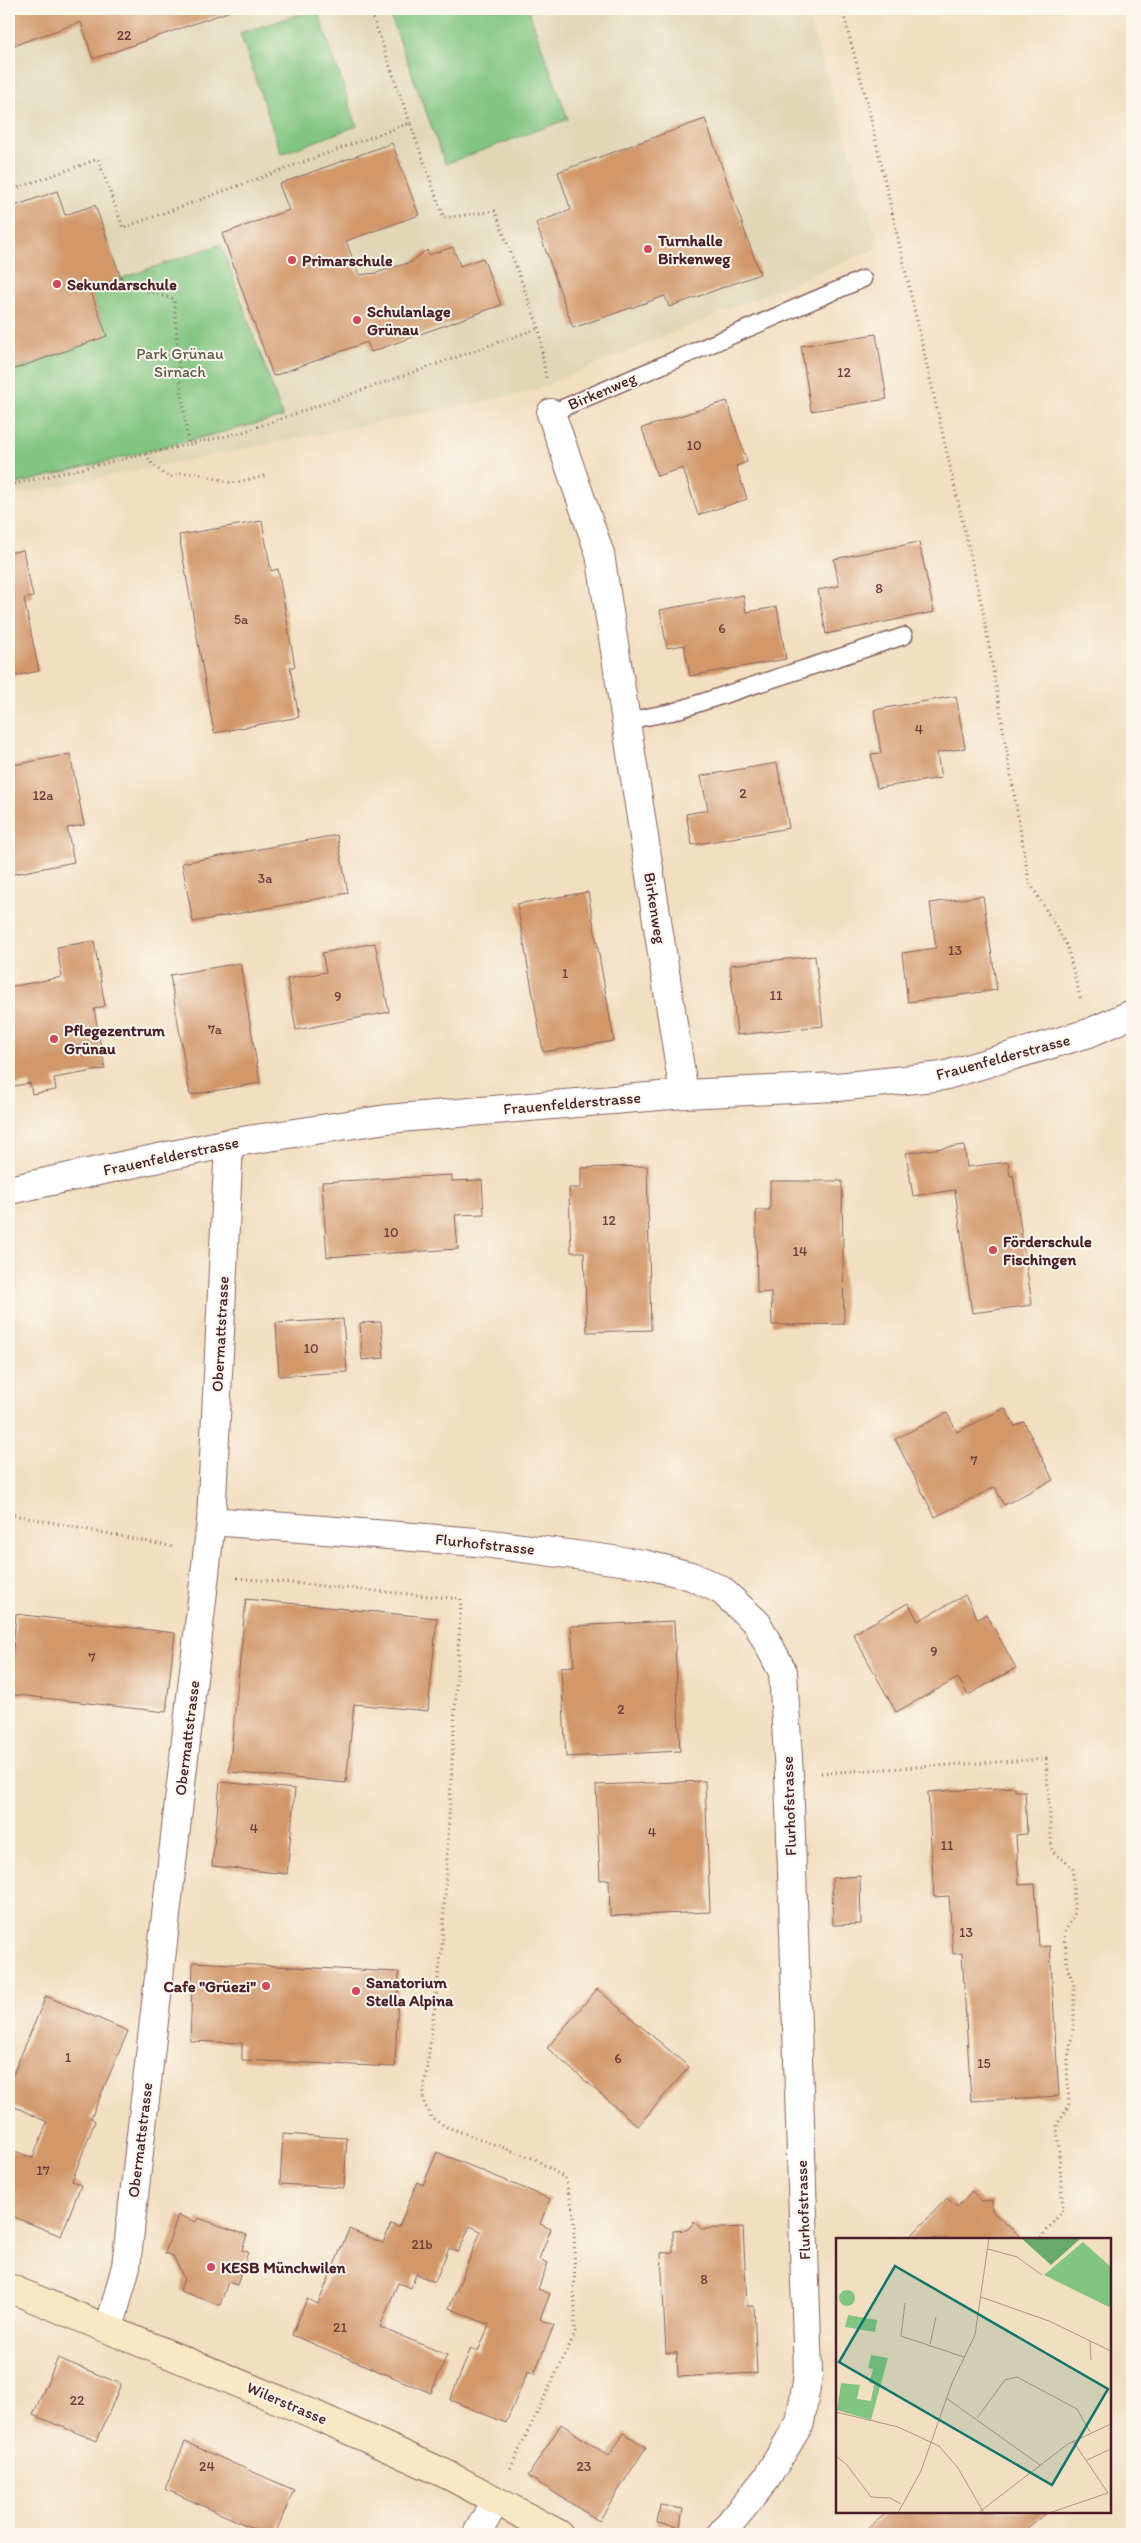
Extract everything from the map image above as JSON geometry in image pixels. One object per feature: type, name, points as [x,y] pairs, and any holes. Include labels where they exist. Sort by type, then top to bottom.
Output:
[{"type":"main road","name":"Wilerstrasse","points":[[9,2288],[313,2414],[448,2475],[559,2534]]},
{"type":"street","name":"Birkenweg","points":[[551,413],[600,554],[684,1094]]},
{"type":"street","name":"Frauenfelderstrasse","points":[[9,1190],[229,1142],[387,1119],[684,1094],[837,1087],[943,1076],[1090,1033],[1132,1014]]},
{"type":"street","name":"Obermattstrasse","points":[[109,2329],[126,2266],[211,1521],[229,1142]]},
{"type":"street","name":"Flurhofstrasse","points":[[211,1521],[476,1542],[644,1564],[691,1576],[721,1590],[757,1623],[783,1672],[789,1774],[808,2375],[800,2423],[766,2478],[721,2534]]},
{"type":"street","points":[[477,2534],[494,2500]]},
{"type":"lane","name":"Birkenweg","points":[[551,413],[863,280]]},
{"type":"lane","points":[[626,722],[672,712],[904,636]]},
{"type":"path","points":[[370,9],[444,218],[495,211],[539,328],[551,413]]},
{"type":"path","points":[[842,9],[867,102],[983,611],[1029,880],[1067,946],[1090,1033]]},
{"type":"path","points":[[9,191],[98,159],[122,228],[410,123]]},
{"type":"path","points":[[121,278],[152,293],[174,299],[179,371],[188,443]]},
{"type":"path","points":[[9,485],[243,432],[539,328]]},
{"type":"path","points":[[146,454],[152,464],[171,477],[181,473],[196,473],[232,483],[266,476]]},
{"type":"path","points":[[9,1514],[206,1564],[461,1599],[442,1947],[423,2100],[431,2118],[447,2127],[535,2159],[565,2178],[574,2214],[575,2334],[494,2500]]},
{"type":"path","points":[[789,1774],[1046,1759],[1052,1850],[1073,1868],[1074,1914],[1064,1934],[1068,1970],[1074,1983],[1076,2002],[1067,2065],[1069,2106],[1057,2124],[1063,2210],[1041,2238]]},
{"type":"shaded area","name":"Schulanlage Grünau","points":[[9,9],[806,9],[880,247],[530,392],[9,496]]},
{"type":"green space","points":[[317,9],[357,126],[281,154],[240,33]]},
{"type":"green space","points":[[388,9],[528,9],[568,119],[445,164]]},
{"type":"green space","name":"Park Grünau Sirnach","points":[[221,244],[283,417],[9,486],[9,371],[106,336],[90,289]]},
{"type":"building","points":[[9,9],[236,9],[93,59],[81,22],[9,47]]},
{"type":"building","name":"Turnhalle Birkenweg","points":[[705,119],[760,274],[669,307],[665,296],[573,328],[536,223],[571,210],[558,172]]},
{"type":"building","name":"Primarschule","points":[[392,143],[419,215],[346,241],[359,275],[376,273],[411,262],[427,250],[429,255],[453,247],[460,266],[483,258],[501,305],[371,352],[367,342],[273,376],[222,234],[289,210],[279,184]]},
{"type":"building","name":"Sekundarschule","points":[[57,191],[65,215],[95,205],[121,278],[90,289],[107,336],[9,371],[9,208]]},
{"type":"building","points":[[876,334],[887,399],[811,411],[801,346]]},
{"type":"building","points":[[727,401],[747,462],[736,466],[747,499],[698,515],[683,468],[657,476],[642,428]]},
{"type":"building","points":[[262,521],[271,571],[278,569],[295,667],[290,667],[299,717],[214,733],[179,535]]},
{"type":"building","points":[[919,542],[934,612],[826,634],[818,590],[839,586],[834,559]]},
{"type":"building","points":[[23,550],[33,597],[24,599],[39,671],[9,677],[9,553]]},
{"type":"building","points":[[743,595],[746,612],[777,607],[786,659],[690,676],[684,645],[667,648],[660,610]]},
{"type":"building","points":[[956,696],[965,748],[937,753],[941,778],[877,788],[871,754],[881,753],[874,710]]},
{"type":"building","points":[[70,754],[84,825],[67,828],[74,862],[9,875],[9,766]]},
{"type":"building","points":[[777,763],[789,828],[692,845],[686,814],[708,810],[701,776]]},
{"type":"building","points":[[337,835],[348,893],[193,922],[182,863]]},
{"type":"building","points":[[588,892],[614,1041],[543,1052],[517,904]]},
{"type":"building","points":[[983,896],[997,990],[908,1002],[902,953],[936,948],[930,903]]},
{"type":"building","name":"Pflegezentrum Grünau","points":[[94,941],[105,1006],[94,1009],[105,1069],[54,1078],[56,1090],[32,1094],[30,1083],[9,1087],[9,987],[62,977],[57,947]]},
{"type":"building","points":[[375,943],[389,1012],[296,1030],[287,979],[326,972],[322,953]]},
{"type":"building","points":[[815,956],[823,1026],[737,1035],[730,965]]},
{"type":"building","points":[[240,963],[260,1083],[190,1095],[170,975]]},
{"type":"building","name":"Förderschule Fischingen","points":[[964,1145],[967,1167],[1008,1162],[1010,1176],[1013,1175],[1032,1305],[972,1313],[955,1190],[913,1196],[906,1153]]},
{"type":"building","points":[[647,1166],[651,1330],[587,1332],[584,1252],[571,1252],[569,1188],[581,1188],[581,1168]]},
{"type":"building","points":[[452,1175],[452,1181],[482,1180],[484,1214],[455,1215],[458,1249],[327,1257],[322,1182]]},
{"type":"building","points":[[770,1181],[842,1181],[844,1324],[772,1325],[771,1292],[757,1293],[756,1210],[770,1210]]},
{"type":"building","points":[[343,1319],[347,1372],[279,1376],[276,1323]]},
{"type":"building","points":[[381,1322],[384,1358],[362,1360],[360,1323]]},
{"type":"building","points":[[1005,1408],[1015,1426],[1024,1422],[1053,1480],[1004,1505],[995,1487],[935,1517],[895,1439],[947,1413],[957,1432]]},
{"type":"building","points":[[965,1595],[978,1619],[986,1614],[1016,1668],[968,1695],[958,1678],[896,1712],[853,1634],[908,1603],[918,1621]]},
{"type":"building","points":[[246,1599],[437,1618],[428,1711],[354,1704],[346,1783],[229,1772]]},
{"type":"building","points":[[16,1614],[175,1633],[166,1712],[9,1694]]},
{"type":"building","points":[[674,1621],[680,1751],[566,1757],[561,1667],[574,1666],[571,1626]]},
{"type":"building","points":[[705,1781],[710,1912],[610,1916],[609,1879],[600,1880],[596,1785]]},
{"type":"building","points":[[220,1782],[295,1789],[287,1874],[212,1866]]},
{"type":"building","points":[[1015,1787],[1015,1791],[1025,1791],[1027,1834],[1016,1835],[1019,1885],[1035,1884],[1039,1947],[1050,1946],[1059,2096],[971,2101],[962,1953],[953,1954],[949,1896],[934,1897],[928,1792]]},
{"type":"building","points":[[860,1876],[861,1924],[833,1925],[832,1878]]},
{"type":"building","points":[[193,1962],[399,1972],[395,2067],[242,2060],[242,2043],[190,2041]]},
{"type":"building","points":[[597,1989],[689,2067],[638,2126],[547,2048]]},
{"type":"building","points":[[46,1996],[128,2031],[91,2118],[95,2121],[72,2181],[81,2185],[61,2236],[9,2215],[9,2149],[33,2158],[47,2122],[9,2104],[9,2084]]},
{"type":"building","points":[[283,2134],[347,2138],[344,2188],[280,2184]]},
{"type":"building","points":[[437,2152],[550,2199],[540,2224],[551,2229],[539,2259],[548,2263],[538,2289],[550,2294],[540,2319],[554,2325],[534,2374],[528,2371],[506,2423],[450,2400],[471,2348],[478,2351],[489,2325],[449,2308],[481,2231],[470,2226],[458,2252],[449,2248],[435,2282],[416,2274],[411,2288],[398,2283],[380,2327],[447,2355],[431,2393],[292,2335],[307,2299],[318,2304],[349,2229],[383,2243],[391,2224],[399,2227],[417,2182],[423,2185]]},
{"type":"building","points":[[972,2191],[982,2201],[992,2200],[992,2211],[1022,2238],[909,2238],[947,2198],[957,2207]]},
{"type":"building","name":"KESB Münchwilen","points":[[178,2215],[196,2222],[198,2218],[247,2235],[242,2250],[248,2252],[237,2285],[228,2282],[220,2305],[180,2291],[184,2278],[173,2256],[165,2253]]},
{"type":"building","points":[[694,2222],[702,2229],[743,2227],[747,2306],[754,2306],[757,2373],[678,2377],[677,2353],[666,2353],[661,2253],[673,2252],[673,2231],[687,2230]]},
{"type":"building","points":[[58,2358],[121,2384],[97,2441],[33,2415]]},
{"type":"building","points":[[561,2424],[609,2456],[624,2433],[646,2447],[599,2521],[528,2476]]},
{"type":"building","points":[[185,2442],[294,2490],[275,2534],[266,2534],[165,2489]]},
{"type":"building","points":[[660,2505],[683,2509],[680,2527],[657,2523]]},
{"type":"building","points":[[887,2513],[1046,2513],[1020,2534],[861,2534]]},
{"type":"place","name":"Turnhalle Birkenweg","points":[[648,249]]},
{"type":"place","name":"Primarschule","points":[[292,260]]},
{"type":"place","name":"Sekundarschule","points":[[57,284]]},
{"type":"place","name":"Schulanlage Grünau","points":[[357,320]]},
{"type":"place","name":"Pflegezentrum Grünau","points":[[54,1039]]},
{"type":"place","name":"Förderschule Fischingen","points":[[993,1250]]},
{"type":"place","name":"Cafe \"Grüezi\"","points":[[266,1986]]},
{"type":"place","name":"Sanatorium Stella Alpina","points":[[356,1991]]},
{"type":"place","name":"KESB Münchwilen","points":[[211,2267]]}]
